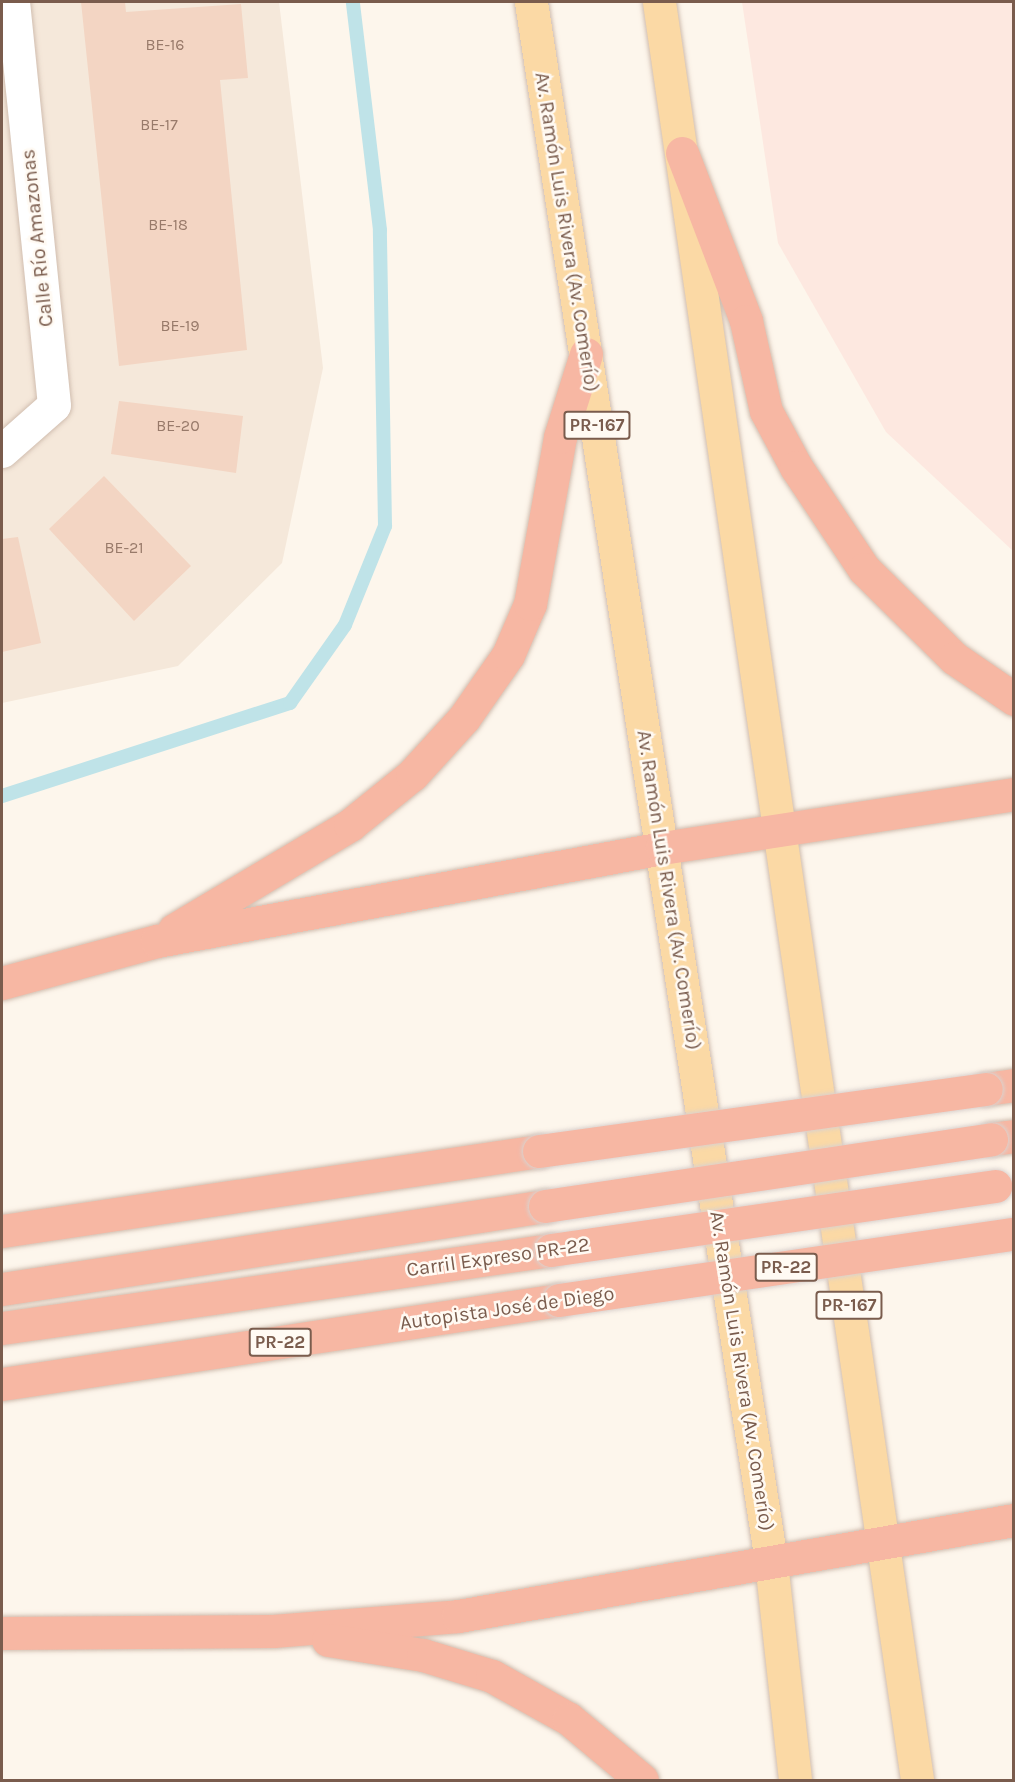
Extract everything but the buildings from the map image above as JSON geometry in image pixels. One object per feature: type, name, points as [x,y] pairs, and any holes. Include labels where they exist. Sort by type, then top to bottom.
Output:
[{"type":"highway","points":[[682,153],[746,321],[766,411],[796,467],[864,568],[954,658],[1014,699]]},
{"type":"highway","points":[[157,941],[350,825],[412,775],[464,718],[508,655],[531,604],[560,437],[586,354]]},
{"type":"highway","points":[[2,983],[157,941],[662,848],[1014,794]]},
{"type":"highway","points":[[2,1231],[539,1151],[1000,1087]]},
{"type":"highway","points":[[2,1288],[1003,1137]]},
{"type":"highway","name":"Carril Expreso PR-22","points":[[2,1328],[1004,1185]]},
{"type":"highway","name":"Autopista José de Diego","points":[[2,1384],[1013,1234]]},
{"type":"highway","points":[[2,1633],[273,1631],[458,1616],[1014,1520]]},
{"type":"highway","points":[[273,1631],[423,1654],[492,1676],[569,1719],[642,1780]]},
{"type":"main road","name":"Av. Ramón Luis Rivera (Av. Comerío)","points":[[531,2],[771,1563],[795,1780]]},
{"type":"main road","name":"PR-167","points":[[658,2],[783,828],[917,1780]]},
{"type":"street","name":"Calle Río Amazonas","points":[[2,451],[54,405],[13,2]]},
{"type":"shaded area","points":[[2,2],[279,2],[323,368],[282,563],[178,666],[2,703]]},
{"type":"shaded area","points":[[742,2],[1013,2],[1013,551],[886,432],[778,243]]},
{"type":"waterway","points":[[2,796],[290,703],[345,625],[385,526],[380,230],[353,2]]}]
